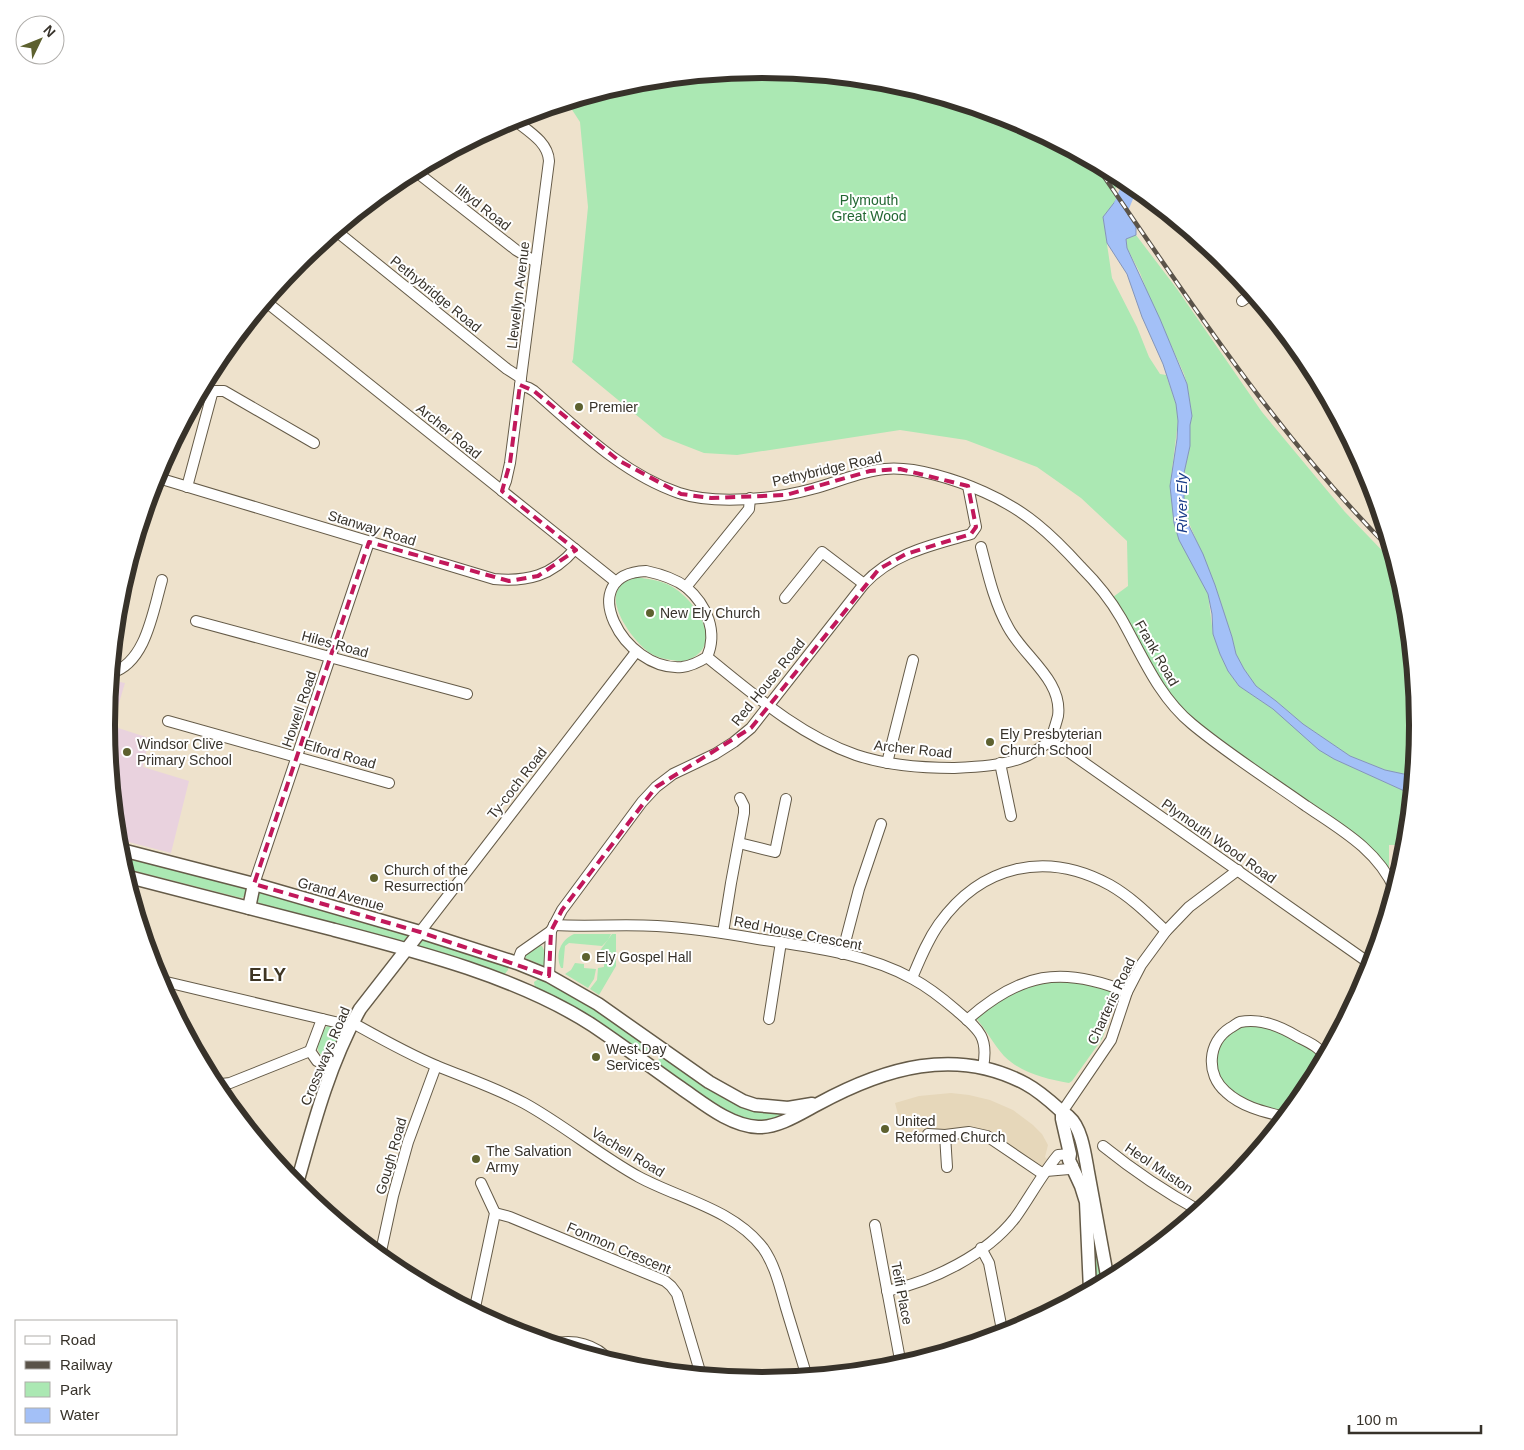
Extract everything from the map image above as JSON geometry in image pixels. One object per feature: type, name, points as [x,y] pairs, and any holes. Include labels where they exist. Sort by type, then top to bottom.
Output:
[{"type":"street","name":"Llewellyn Avenue","points":[[502,491],[510,463],[549,161],[549,154],[544,145],[520,125]]},
{"type":"street","name":"Illtyd Road","points":[[421,175],[516,250],[536,262]]},
{"type":"street","name":"Pethybridge Road","points":[[340,234],[508,369],[592,441],[618,460],[664,487],[681,494],[697,497],[750,498],[786,495],[815,489],[870,471],[886,469],[919,472],[968,486]]},
{"type":"street","points":[[1242,302],[1248,297]]},
{"type":"street","name":"Archer Road","points":[[270,305],[616,582]]},
{"type":"street","points":[[187,487],[212,394],[215,391],[224,391],[314,443]]},
{"type":"street","name":"Stanway Road","points":[[163,480],[494,580],[524,580],[538,576],[552,570],[575,549]]},
{"type":"street","name":"Red House Road","points":[[517,963],[521,952],[552,928],[580,884],[642,802],[656,787],[673,774],[715,754],[751,728],[864,584],[879,569],[906,554],[974,532],[976,527],[968,486]]},
{"type":"street","name":"Frank Road","points":[[968,486],[1008,504],[1036,523],[1053,537],[1088,574],[1111,603],[1160,688],[1180,713],[1226,749],[1358,841],[1378,861],[1390,880]]},
{"type":"street","points":[[686,587],[749,509],[750,498]]},
{"type":"street","name":"Howell Road","points":[[254,884],[370,542]]},
{"type":"street","points":[[981,547],[998,607],[1009,629],[1051,684],[1056,695],[1058,715],[1050,742]]},
{"type":"street","points":[[785,598],[822,552],[864,584]]},
{"type":"street","points":[[646,571],[668,577],[686,587],[705,611],[710,622],[712,640],[707,658],[695,664],[681,667],[665,666],[651,661],[636,652],[625,641],[611,615],[608,602],[610,592],[616,582],[626,574],[646,571]]},
{"type":"street","points":[[117,671],[124,668],[139,652],[162,580]]},
{"type":"street","name":"Hiles Road","points":[[196,621],[467,694]]},
{"type":"street","name":"Ty-coch Road","points":[[420,932],[636,652]]},
{"type":"street","name":"Archer Road","points":[[707,658],[768,706],[800,727],[855,754],[887,762],[938,768],[970,768],[1026,757],[1050,742]]},
{"type":"street","points":[[887,762],[913,660]]},
{"type":"street","name":"Elford Road","points":[[168,721],[389,782]]},
{"type":"street","name":"Plymouth Wood Road","points":[[1050,742],[1066,750],[1365,960]]},
{"type":"street","points":[[1000,763],[1011,816]]},
{"type":"street","points":[[723,933],[744,806],[740,798]]},
{"type":"street","points":[[739,843],[775,852],[786,799]]},
{"type":"street","points":[[842,954],[859,889],[881,824]]},
{"type":"street","name":"Grand Avenue","points":[[127,851],[254,884],[420,932],[517,963],[549,976],[598,1004],[709,1082],[743,1101],[755,1105],[788,1108],[819,1103]]},
{"type":"street","points":[[912,978],[931,936],[957,903],[975,887],[1000,874],[1020,868],[1046,865],[1077,870],[1109,885],[1126,896],[1166,931]]},
{"type":"street","name":"Charteris Road","points":[[1062,1112],[1111,1040],[1127,992],[1142,965],[1166,931],[1189,907],[1238,870]]},
{"type":"street","name":"Grand Avenue","points":[[133,878],[406,949],[513,986],[545,1000],[590,1024],[647,1065],[732,1121],[759,1127],[790,1120],[819,1103],[860,1084],[926,1065],[955,1063],[983,1067],[1007,1074],[1027,1084],[1046,1097],[1069,1116],[1076,1128],[1085,1157],[1106,1273]]},
{"type":"street","points":[[249,908],[254,884]]},
{"type":"street","name":"Red House Crescent","points":[[552,928],[657,926],[782,942],[869,961],[912,978],[938,995],[967,1020],[984,1040],[986,1051],[983,1067]]},
{"type":"street","name":"Red House Road","points":[[549,976],[552,928]]},
{"type":"street","points":[[406,949],[420,932]]},
{"type":"street","points":[[768,1019],[782,942]]},
{"type":"street","name":"Crossways Road","points":[[299,1177],[318,1107],[352,1025],[360,1009],[406,949]]},
{"type":"street","points":[[513,986],[517,963]]},
{"type":"street","points":[[967,1020],[1002,992],[1041,978],[1061,976],[1087,979],[1127,992]]},
{"type":"street","name":"Vachell Road","points":[[168,982],[352,1025],[436,1066],[494,1088],[524,1103],[597,1152],[638,1176],[679,1196],[700,1203],[746,1232],[763,1248],[775,1272],[805,1371]]},
{"type":"street","points":[[223,1083],[238,1080],[310,1051],[322,1019]]},
{"type":"street","points":[[1278,1116],[1262,1112],[1244,1104],[1226,1093],[1218,1085],[1212,1073],[1212,1062],[1213,1049],[1222,1033],[1239,1022],[1268,1024],[1291,1032],[1322,1050]]},
{"type":"street","points":[[647,1065],[659,1046]]},
{"type":"street","points":[[310,1051],[317,1061],[333,1068]]},
{"type":"street","name":"Gough Road","points":[[382,1249],[393,1196],[408,1142],[436,1066]]},
{"type":"street","points":[[1062,1112],[1072,1160],[1086,1202],[1090,1284]]},
{"type":"street","points":[[928,1134],[969,1132],[987,1136],[1045,1173],[1069,1169],[1075,1150],[1085,1157]]},
{"type":"street","points":[[945,1134],[947,1168]]},
{"type":"street","name":"Heol Muston","points":[[1103,1146],[1135,1172],[1194,1208]]},
{"type":"street","points":[[887,1291],[905,1287],[936,1275],[961,1262],[981,1248],[998,1235],[1014,1218],[1058,1155],[1072,1160]]},
{"type":"street","points":[[475,1306],[495,1213],[482,1183]]},
{"type":"street","name":"Fonmon Crescent","points":[[495,1213],[510,1217],[665,1281],[677,1294],[699,1369]]},
{"type":"street","name":"Teifi Place","points":[[875,1226],[900,1357]]},
{"type":"street","points":[[981,1248],[989,1263],[1001,1326]]},
{"type":"street","points":[[567,1342],[579,1342],[597,1351]]},
{"type":"highlighted area","points":[[520,385],[534,391],[618,460],[681,494],[711,498],[786,495],[870,471],[900,469],[968,486],[976,527],[971,534],[906,554],[879,569],[751,728],[656,787],[562,910],[551,931],[549,976],[420,932],[254,884],[369,542],[509,581],[538,576],[576,550],[502,491],[510,463]]},
{"type":"shaded area","name":"Windsor Clive Primary School","points":[[116,681],[125,683],[114,718]]},
{"type":"shaded area","name":"Windsor Clive Primary School","points":[[114,727],[149,738],[143,767],[189,781],[171,853],[125,841],[120,810]]},
{"type":"shaded area","points":[[951,1093],[990,1100],[1013,1110],[1033,1125],[1042,1134],[1048,1145],[1045,1157],[1047,1159],[1042,1167],[985,1131],[970,1129],[924,1129],[924,1139],[905,1141],[895,1103],[919,1096]]},
{"type":"green space","name":"Plymouth Great Wood","points":[[762,78],[847,83],[888,90],[970,112],[1048,144],[1086,164],[1118,184],[1113,193],[1117,199],[1103,217],[1112,278],[1137,327],[1149,357],[1160,374],[1166,375],[1176,404],[1178,421],[1170,486],[1174,523],[1208,594],[1213,634],[1220,654],[1228,671],[1239,686],[1273,709],[1334,759],[1406,792],[1398,845],[1389,845],[1389,877],[1378,861],[1180,713],[1120,616],[1124,612],[1113,597],[1128,586],[1127,541],[1081,498],[1037,467],[966,440],[900,430],[737,455],[704,453],[663,437],[572,362],[588,207],[580,122],[570,107],[636,90],[677,83]]},
{"type":"green space","points":[[1136,235],[1177,289],[1262,412],[1345,512],[1386,555],[1404,640],[1410,725],[1407,775],[1385,770],[1350,756],[1303,724],[1256,686],[1236,654],[1215,585],[1184,511],[1184,473],[1190,446],[1192,416],[1187,384],[1140,273],[1127,248],[1126,239]]},
{"type":"green space","points":[[637,577],[667,584],[677,590],[695,608],[706,631],[706,642],[701,652],[685,661],[668,660],[650,653],[636,640],[623,621],[616,600],[617,590],[623,583]]},
{"type":"green space","points":[[128,855],[243,884],[247,889],[246,896],[241,898],[132,870]]},
{"type":"green space","points":[[259,891],[406,933],[408,939],[403,944],[265,905],[256,900]]},
{"type":"green space","points":[[574,934],[611,934],[602,946],[569,943],[565,946],[563,968],[561,968],[559,963],[560,948],[565,940]]},
{"type":"green space","points":[[612,934],[616,934],[616,966],[599,995],[590,989],[597,980],[598,968],[604,967],[605,953],[599,952]]},
{"type":"green space","points":[[420,938],[508,966],[508,970],[504,975],[419,948],[417,946]]},
{"type":"green space","points":[[539,946],[542,946],[544,950],[544,966],[523,957]]},
{"type":"green space","points":[[575,963],[584,964],[584,968],[596,969],[594,979],[588,988],[565,974],[571,970]]},
{"type":"green space","points":[[540,978],[568,991],[649,1047],[647,1051],[642,1054],[535,989],[534,982]]},
{"type":"green space","points":[[1075,981],[1118,992],[1118,997],[1102,1039],[1069,1083],[1034,1074],[1018,1067],[1004,1056],[975,1017],[995,1001],[1037,982]]},
{"type":"green space","points":[[1245,1024],[1265,1025],[1311,1047],[1319,1056],[1282,1111],[1263,1107],[1246,1100],[1231,1092],[1220,1080],[1217,1074],[1215,1059],[1219,1044],[1230,1032]]},
{"type":"green space","points":[[327,1026],[337,1028],[341,1034],[331,1056],[325,1057],[318,1051],[317,1047],[319,1038]]},
{"type":"green space","points":[[663,1056],[715,1091],[794,1112],[764,1120],[741,1118],[728,1113],[691,1090],[658,1064],[659,1058]]},
{"type":"green space","points":[[1091,1210],[1103,1275],[1093,1282]]},
{"type":"water","points":[[1117,199],[1136,227],[1136,235],[1126,239],[1127,248],[1160,319],[1187,384],[1192,416],[1190,446],[1184,473],[1184,511],[1215,585],[1236,654],[1256,686],[1303,724],[1350,756],[1385,770],[1407,775],[1406,792],[1334,759],[1319,750],[1273,709],[1239,686],[1228,671],[1213,634],[1208,594],[1179,540],[1174,523],[1170,486],[1177,439],[1178,421],[1176,404],[1163,364],[1142,317],[1127,274],[1107,243],[1103,217]]},
{"type":"waterway","name":"River Ely","points":[[1114,224],[1128,191]]},
{"type":"railway","points":[[1103,175],[1198,313],[1271,412],[1349,506],[1382,541]]},
{"type":"place","name":"Premier","points":[[579,407]]},
{"type":"place","name":"New Ely Church","points":[[650,613]]},
{"type":"place","name":"Ely Presbyterian Church School","points":[[990,742]]},
{"type":"place","name":"Windsor Clive Primary School","points":[[127,752]]},
{"type":"place","name":"Church of the Resurrection","points":[[374,878]]},
{"type":"place","name":"Ely Gospel Hall","points":[[586,957]]},
{"type":"place","name":"West Day Services","points":[[596,1057]]},
{"type":"place","name":"United Reformed Church","points":[[885,1129]]},
{"type":"place","name":"The Salvation Army","points":[[476,1159]]},
{"type":"district","name":"ELY","points":[[268,974]]}]
